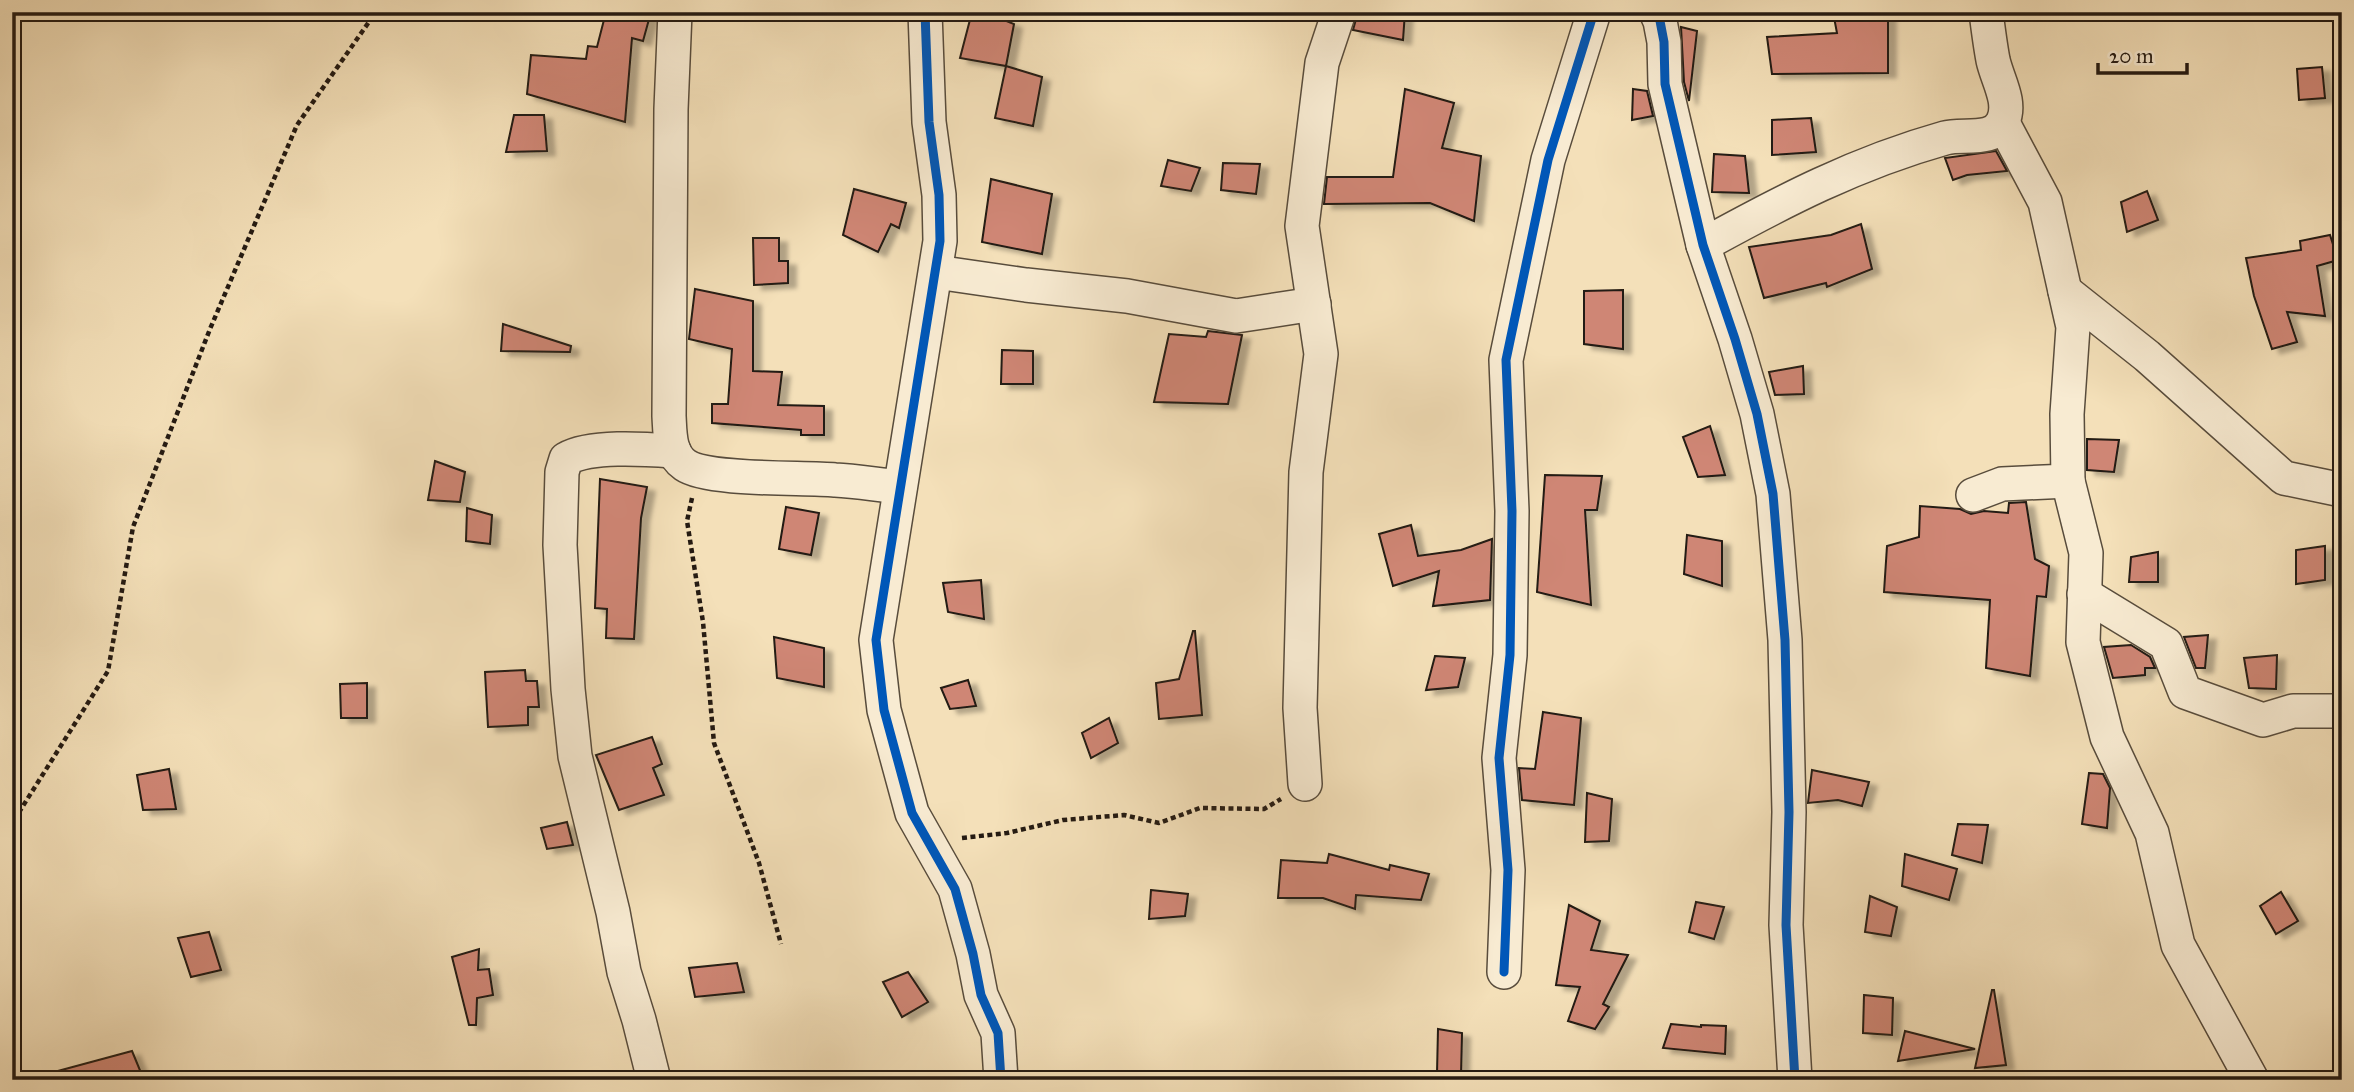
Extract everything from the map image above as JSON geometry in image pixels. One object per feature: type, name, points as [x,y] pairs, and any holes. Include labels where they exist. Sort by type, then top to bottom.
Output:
[{"type":"street","points":[[675,12],[671,122],[669,416],[670,438],[685,461]]},
{"type":"street","points":[[925,12],[929,122],[939,195],[940,241],[876,640],[884,710],[912,813],[955,889],[974,954],[981,995],[998,1032],[1001,1080]]},
{"type":"street","points":[[1305,784],[1300,708],[1306,472],[1321,354],[1302,226],[1322,62],[1339,12]]},
{"type":"street","points":[[1504,972],[1508,870],[1499,758],[1510,656],[1512,511],[1506,360],[1548,160],[1594,12]]},
{"type":"street","points":[[1656,12],[1664,42],[1665,84],[1703,245],[1757,414],[1773,494],[1785,640],[1789,812],[1786,925],[1796,1080]]},
{"type":"street","points":[[1986,12],[1993,61],[2006,105],[2003,123],[2045,202],[2073,327],[2067,414],[2068,481],[2086,554],[2083,642],[2107,737],[2152,833],[2178,945],[2252,1080]]},
{"type":"street","points":[[1703,245],[1794,195],[1881,158],[1949,136],[1970,137],[1991,133],[2003,123]]},
{"type":"street","points":[[936,272],[1127,296],[1236,316],[1314,304]]},
{"type":"street","points":[[2065,290],[2178,382],[2284,478],[2342,490]]},
{"type":"street","points":[[654,1080],[624,972],[613,912],[575,756],[560,545],[562,472],[566,459],[577,453],[645,449],[720,474],[835,480],[900,487]]},
{"type":"street","points":[[1973,495],[2002,484],[2068,481]]},
{"type":"street","points":[[2084,594],[2166,644],[2185,692],[2263,720],[2293,711],[2342,711]]},
{"type":"path","points":[[12,828],[16,817],[108,671],[133,527],[210,329],[296,125],[372,19],[372,12]]},
{"type":"path","points":[[685,461],[687,521],[703,622],[714,743],[759,863],[781,944]]},
{"type":"path","points":[[929,842],[1007,833],[1063,820],[1124,815],[1159,823],[1200,808],[1264,809],[1305,784]]},
{"type":"building","points":[[606,12],[651,12],[643,41],[632,38],[625,122],[527,94],[531,55],[586,59],[588,46],[597,47]]},
{"type":"building","points":[[972,12],[984,12],[1014,24],[1006,66],[960,58]]},
{"type":"building","points":[[1358,12],[1405,12],[1403,40],[1353,30]]},
{"type":"building","points":[[1833,12],[1888,12],[1888,73],[1772,74],[1767,37],[1837,33]]},
{"type":"building","points":[[1681,27],[1697,31],[1689,101],[1684,82]]},
{"type":"building","points":[[1006,66],[1042,77],[1033,126],[995,118]]},
{"type":"building","points":[[2322,67],[2325,98],[2299,100],[2297,69]]},
{"type":"building","points":[[1405,89],[1454,103],[1442,148],[1481,156],[1474,221],[1430,203],[1324,204],[1327,177],[1393,177]]},
{"type":"building","points":[[1633,89],[1647,91],[1653,116],[1632,120]]},
{"type":"building","points":[[514,115],[544,115],[547,151],[506,152]]},
{"type":"building","points":[[1811,118],[1816,152],[1772,155],[1772,120]]},
{"type":"building","points":[[1996,151],[2007,171],[1967,175],[1953,180],[1945,158]]},
{"type":"building","points":[[1714,154],[1745,156],[1749,193],[1712,192]]},
{"type":"building","points":[[1168,160],[1200,168],[1191,191],[1161,186]]},
{"type":"building","points":[[1223,163],[1260,164],[1256,194],[1221,190]]},
{"type":"building","points":[[991,179],[1052,194],[1042,254],[982,242]]},
{"type":"building","points":[[854,189],[906,203],[899,228],[891,224],[878,252],[843,235]]},
{"type":"building","points":[[2147,191],[2158,220],[2127,232],[2121,202]]},
{"type":"building","points":[[1861,224],[1872,269],[1827,287],[1826,283],[1764,298],[1749,247],[1831,235]]},
{"type":"building","points":[[2330,235],[2338,260],[2317,266],[2325,316],[2287,312],[2297,342],[2272,349],[2254,296],[2246,258],[2301,250],[2300,241]]},
{"type":"building","points":[[753,238],[779,238],[779,261],[788,261],[788,283],[754,285]]},
{"type":"building","points":[[695,289],[753,301],[753,371],[782,372],[778,405],[824,406],[824,435],[801,435],[801,430],[712,423],[712,404],[728,404],[732,349],[689,339]]},
{"type":"building","points":[[1623,290],[1623,349],[1584,344],[1584,291]]},
{"type":"building","points":[[503,324],[571,346],[570,352],[501,351]]},
{"type":"building","points":[[1208,331],[1242,335],[1228,404],[1154,402],[1169,334],[1206,337]]},
{"type":"building","points":[[1002,350],[1033,351],[1033,384],[1001,384]]},
{"type":"building","points":[[1803,366],[1804,394],[1775,395],[1769,372]]},
{"type":"building","points":[[1710,426],[1725,475],[1698,477],[1683,437]]},
{"type":"building","points":[[2087,439],[2119,440],[2114,472],[2087,470]]},
{"type":"building","points":[[435,461],[465,472],[460,502],[428,500]]},
{"type":"building","points":[[1545,475],[1602,476],[1597,510],[1585,510],[1591,605],[1537,592]]},
{"type":"building","points":[[600,479],[647,487],[641,518],[634,639],[606,638],[607,609],[595,608]]},
{"type":"building","points":[[2026,502],[2035,559],[2049,566],[2046,597],[2037,596],[2030,676],[1986,668],[1990,600],[1884,592],[1887,546],[1919,537],[1920,506],[1960,509],[1971,514],[1984,511],[2008,513],[2009,503]]},
{"type":"building","points":[[786,507],[819,513],[811,555],[779,549]]},
{"type":"building","points":[[467,508],[492,515],[490,544],[466,541]]},
{"type":"building","points":[[1411,525],[1418,556],[1461,550],[1492,539],[1490,600],[1433,606],[1439,571],[1393,586],[1379,534]]},
{"type":"building","points":[[1687,535],[1722,541],[1722,586],[1684,574]]},
{"type":"building","points":[[2325,546],[2325,580],[2296,584],[2296,550]]},
{"type":"building","points":[[2158,552],[2158,582],[2129,582],[2131,557]]},
{"type":"building","points":[[981,580],[984,619],[948,612],[943,583]]},
{"type":"building","points":[[1193,631],[1202,715],[1159,719],[1156,683],[1179,679]]},
{"type":"building","points":[[2208,635],[2205,668],[2196,668],[2184,637]]},
{"type":"building","points":[[774,637],[824,648],[824,687],[777,678]]},
{"type":"building","points":[[2131,645],[2150,657],[2155,668],[2145,668],[2145,675],[2113,678],[2104,647]]},
{"type":"building","points":[[2277,655],[2276,689],[2249,688],[2244,658]]},
{"type":"building","points":[[1435,656],[1465,658],[1458,687],[1426,690]]},
{"type":"building","points":[[525,670],[526,681],[537,681],[539,707],[528,707],[528,725],[488,727],[485,672]]},
{"type":"building","points":[[968,680],[976,706],[950,709],[941,688]]},
{"type":"building","points":[[367,683],[367,718],[341,718],[340,684]]},
{"type":"building","points":[[1543,712],[1581,718],[1574,805],[1522,800],[1519,768],[1535,769]]},
{"type":"building","points":[[1109,718],[1118,743],[1091,758],[1082,733]]},
{"type":"building","points":[[652,737],[662,764],[653,768],[664,795],[619,810],[596,755]]},
{"type":"building","points":[[169,769],[176,809],[143,810],[137,775]]},
{"type":"building","points":[[1812,770],[1869,782],[1862,806],[1838,800],[1808,803]]},
{"type":"building","points":[[2089,773],[2103,774],[2110,788],[2107,828],[2082,824]]},
{"type":"building","points":[[1587,793],[1612,799],[1609,841],[1585,842]]},
{"type":"building","points":[[567,822],[573,845],[547,849],[541,828]]},
{"type":"building","points":[[1958,824],[1988,825],[1982,863],[1952,855]]},
{"type":"building","points":[[1329,854],[1389,870],[1390,865],[1429,874],[1421,900],[1356,895],[1355,909],[1323,898],[1278,898],[1281,860],[1327,863]]},
{"type":"building","points":[[1905,854],[1957,869],[1949,900],[1902,886]]},
{"type":"building","points":[[1151,890],[1188,894],[1185,916],[1149,919]]},
{"type":"building","points":[[2281,892],[2298,921],[2276,934],[2260,906]]},
{"type":"building","points":[[1870,896],[1897,907],[1891,936],[1865,932]]},
{"type":"building","points":[[1696,902],[1724,907],[1714,939],[1689,932]]},
{"type":"building","points":[[1569,905],[1600,921],[1591,950],[1628,955],[1603,1004],[1609,1007],[1595,1029],[1568,1021],[1580,987],[1556,985]]},
{"type":"building","points":[[209,932],[221,970],[191,977],[178,938]]},
{"type":"building","points":[[479,949],[478,970],[489,969],[493,995],[477,998],[476,1025],[469,1025],[452,957]]},
{"type":"building","points":[[737,963],[744,992],[695,997],[689,968]]},
{"type":"building","points":[[908,972],[928,1002],[902,1017],[883,982]]},
{"type":"building","points":[[1992,990],[2006,1065],[1975,1068]]},
{"type":"building","points":[[1864,995],[1893,998],[1892,1035],[1863,1033]]},
{"type":"building","points":[[1671,1024],[1726,1026],[1725,1054],[1663,1048]]},
{"type":"building","points":[[1438,1029],[1462,1033],[1461,1075],[1437,1073]]},
{"type":"building","points":[[1905,1031],[1975,1049],[1898,1061]]},
{"type":"building","points":[[132,1051],[144,1080],[55,1080],[54,1072]]},
{"type":"cycle path","points":[[925,12],[929,122],[939,195],[940,241],[876,640],[884,710],[912,813],[955,889],[981,995],[998,1033],[1001,1080]]},
{"type":"cycle path","points":[[1504,972],[1508,870],[1499,758],[1510,655],[1512,511],[1506,360],[1548,160],[1594,12]]},
{"type":"cycle path","points":[[1656,12],[1664,42],[1665,84],[1703,245],[1757,414],[1773,494],[1785,640],[1789,812],[1786,925],[1795,1080]]}]
